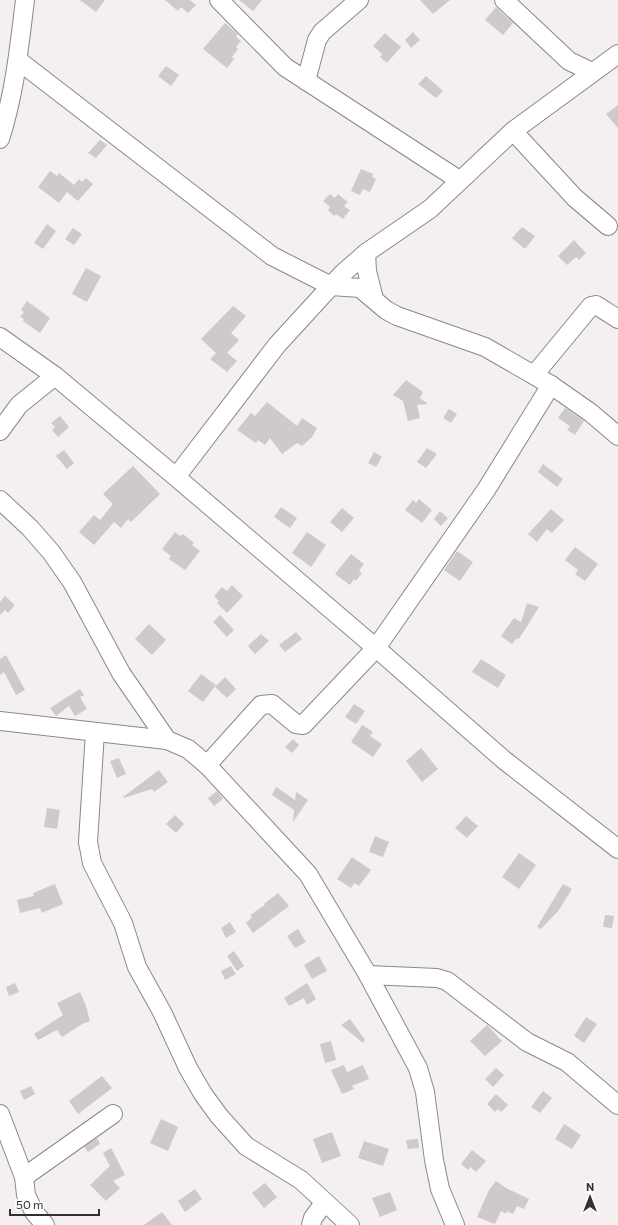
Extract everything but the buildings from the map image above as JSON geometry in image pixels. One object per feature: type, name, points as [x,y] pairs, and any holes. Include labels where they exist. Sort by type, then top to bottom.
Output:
[{"type":"street","points":[[0,139],[12,97],[19,61],[25,0]]},
{"type":"street","points":[[219,0],[276,59],[306,81],[459,180]]},
{"type":"street","points":[[306,81],[317,40],[322,32],[359,0]]},
{"type":"street","points":[[504,0],[568,61],[592,72]]},
{"type":"street","points":[[176,477],[277,345],[331,286],[366,252],[430,209],[459,180],[513,131],[618,54]]},
{"type":"street","points":[[19,61],[272,256],[331,286],[360,288],[386,310],[397,316],[485,347],[551,385],[590,413],[618,436]]},
{"type":"street","points":[[513,131],[575,198],[608,226]]},
{"type":"street","points":[[366,252],[367,271],[374,299]]},
{"type":"street","points":[[534,375],[590,306],[596,305],[618,319]]},
{"type":"street","points":[[0,337],[55,376],[176,477],[504,760],[616,844]]},
{"type":"street","points":[[0,431],[19,405],[55,376]]},
{"type":"street","points":[[207,765],[261,705],[272,704],[296,724],[300,726],[303,725],[376,648],[486,490],[551,385]]},
{"type":"street","points":[[0,500],[30,528],[51,552],[72,582],[121,672],[167,740]]},
{"type":"street","points":[[0,721],[167,740],[188,749],[207,765],[308,874],[368,975],[418,1068],[425,1092],[434,1160],[440,1189],[451,1224]]},
{"type":"street","points":[[95,732],[89,850],[92,863],[126,929],[137,967],[162,1012],[188,1068],[203,1094],[219,1116],[246,1146],[301,1180],[324,1203],[350,1225]]},
{"type":"street","points":[[368,975],[437,978],[447,981],[527,1042],[567,1062],[618,1105]]},
{"type":"street","points":[[0,1114],[24,1177],[26,1195],[34,1212],[45,1225]]},
{"type":"street","points":[[24,1177],[112,1114]]},
{"type":"street","points":[[311,1225],[313,1218],[324,1203]]}]
